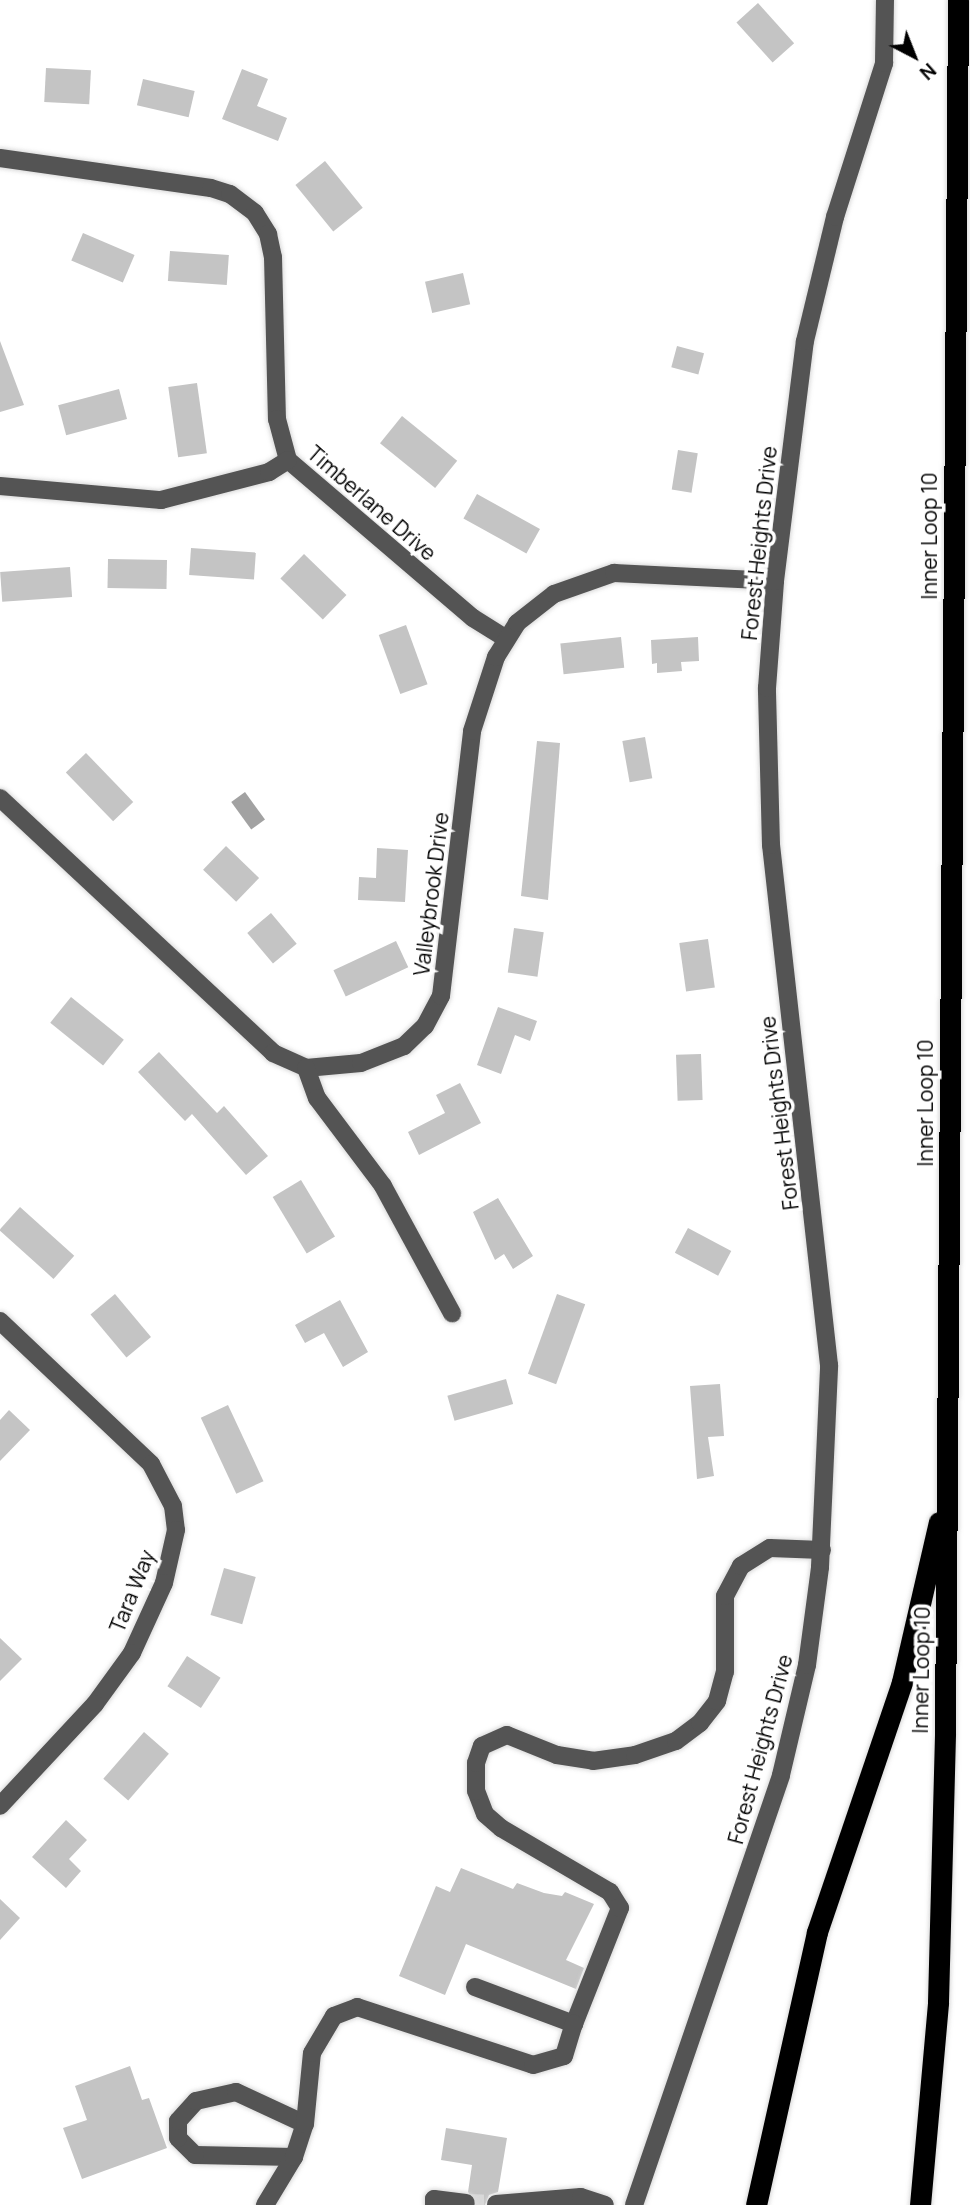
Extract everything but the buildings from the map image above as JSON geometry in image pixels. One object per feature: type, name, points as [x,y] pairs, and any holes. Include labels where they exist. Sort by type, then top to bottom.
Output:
[{"type":"highway","name":"Inner Loop 10","points":[[920,2205],[942,1911],[948,1483],[958,0]]},
{"type":"highway","points":[[756,2205],[817,1932],[902,1682],[948,1483]]},
{"type":"street","name":"Forest Heights Drive","points":[[634,2205],[781,1775],[807,1665],[822,1550],[829,1365],[776,898],[767,760],[775,581],[815,288],[884,64],[885,0]]},
{"type":"street","name":"Timberlane Drive","points":[[0,158],[211,188],[230,194],[255,213],[268,234],[274,257],[277,419],[288,460],[473,618],[506,639]]},
{"type":"street","points":[[0,485],[162,500],[269,472],[288,460]]},
{"type":"street","points":[[506,639],[533,609],[554,594],[614,573],[775,581]]},
{"type":"street","name":"Valleybrook Drive","points":[[0,798],[273,1053],[306,1068],[361,1063],[389,1055],[425,1026],[441,996],[472,731],[485,683],[506,639]]},
{"type":"street","points":[[306,1068],[317,1098],[383,1186],[452,1313]]},
{"type":"street","name":"Tara Way","points":[[0,1806],[95,1704],[132,1653],[164,1583],[176,1530],[169,1496],[151,1464],[2,1328]]},
{"type":"street","points":[[265,2205],[294,2157],[305,2124],[312,2053],[334,2016],[356,2007],[533,2064],[564,2056],[574,2024],[619,1914],[619,1902],[492,1822],[476,1791],[478,1754],[488,1741],[507,1735],[557,1755],[593,1761],[635,1755],[676,1741],[700,1723],[717,1700],[725,1672],[725,1596],[741,1566],[770,1548],[822,1550]]},
{"type":"street","points":[[475,1987],[574,2024]]},
{"type":"street","points":[[294,2157],[195,2155],[178,2138],[178,2121],[196,2101],[236,2092],[305,2124]]},
{"type":"street","points":[[496,2204],[581,2197],[606,2205]]},
{"type":"street","points":[[434,2205],[434,2199],[466,2203]]},
{"type":"shaded area","points":[[245,792],[265,820],[251,829],[231,802]]},
{"type":"tunnel","points":[[466,2203],[496,2204]]}]
